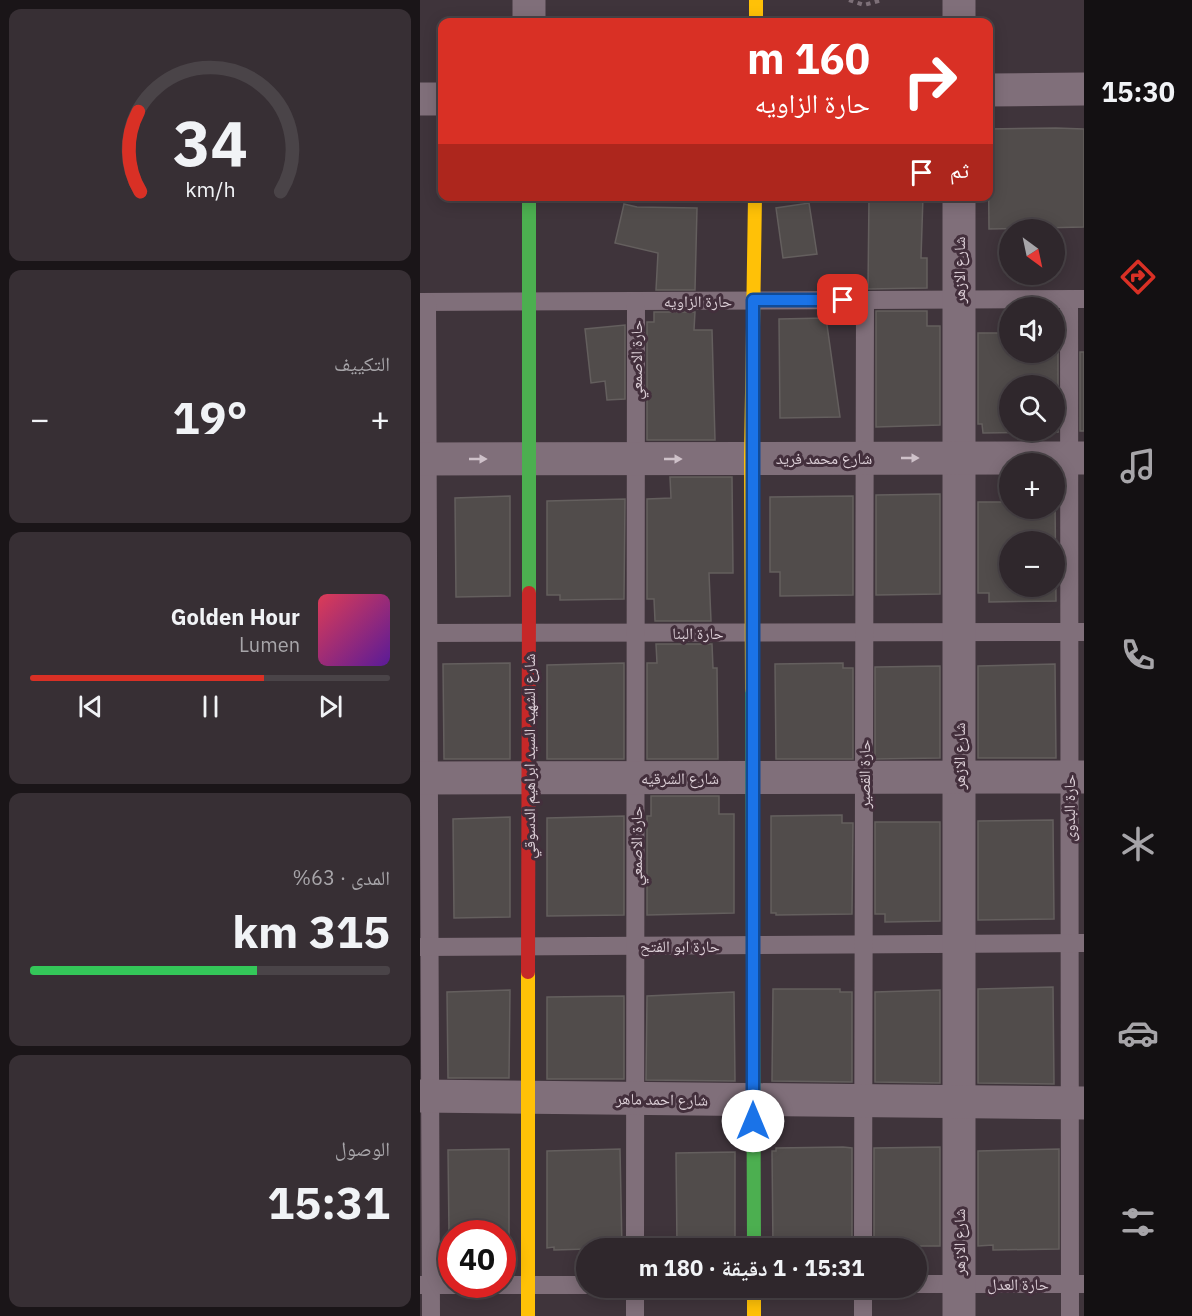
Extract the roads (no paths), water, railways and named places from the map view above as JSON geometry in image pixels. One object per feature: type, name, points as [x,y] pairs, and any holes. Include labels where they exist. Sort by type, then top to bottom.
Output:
[{"type":"street","points":[[530,0],[530,18]]},
{"type":"street","points":[[756,0],[756,18]]},
{"type":"street","points":[[959,0],[959,18]]},
{"type":"street","points":[[993,90],[1084,88]]},
{"type":"street","points":[[420,99],[438,99]]},
{"type":"street","name":"شارع الشهيد السيد ابراهيم الدسوقي","points":[[528,1316],[529,201]]},
{"type":"street","points":[[754,1238],[751,459],[755,201]]},
{"type":"street","name":"شارع الازهر","points":[[959,201],[959,1300]]},
{"type":"street","name":"شارع محمد فريد","points":[[424,459],[1076,458]]},
{"type":"street","name":"شارع الشرقيه","points":[[424,778],[1077,777]]},
{"type":"street","name":"شارع احمد ماهر","points":[[425,1096],[1077,1103]]},
{"type":"street","points":[[754,1298],[754,1316]]},
{"type":"lane","name":"حارة الزاويه","points":[[423,302],[1076,299]]},
{"type":"lane","name":"حارة البدوى","points":[[1070,1316],[1077,1284],[1076,299]]},
{"type":"lane","name":"حارة القصير","points":[[863,1238],[865,300]]},
{"type":"lane","name":"حارة الاصمعي","points":[[635,1238],[636,301]]},
{"type":"lane","points":[[423,302],[425,1285],[431,1316]]},
{"type":"lane","name":"حارة البنا","points":[[424,633],[1077,632]]},
{"type":"lane","name":"حارة ابو الفتح","points":[[425,947],[1077,943]]},
{"type":"lane","name":"حارة العدل","points":[[927,1288],[959,1300],[1077,1284]]},
{"type":"lane","points":[[425,1285],[576,1285]]},
{"type":"lane","points":[[635,1298],[635,1316]]},
{"type":"lane","points":[[863,1298],[863,1316]]}]
